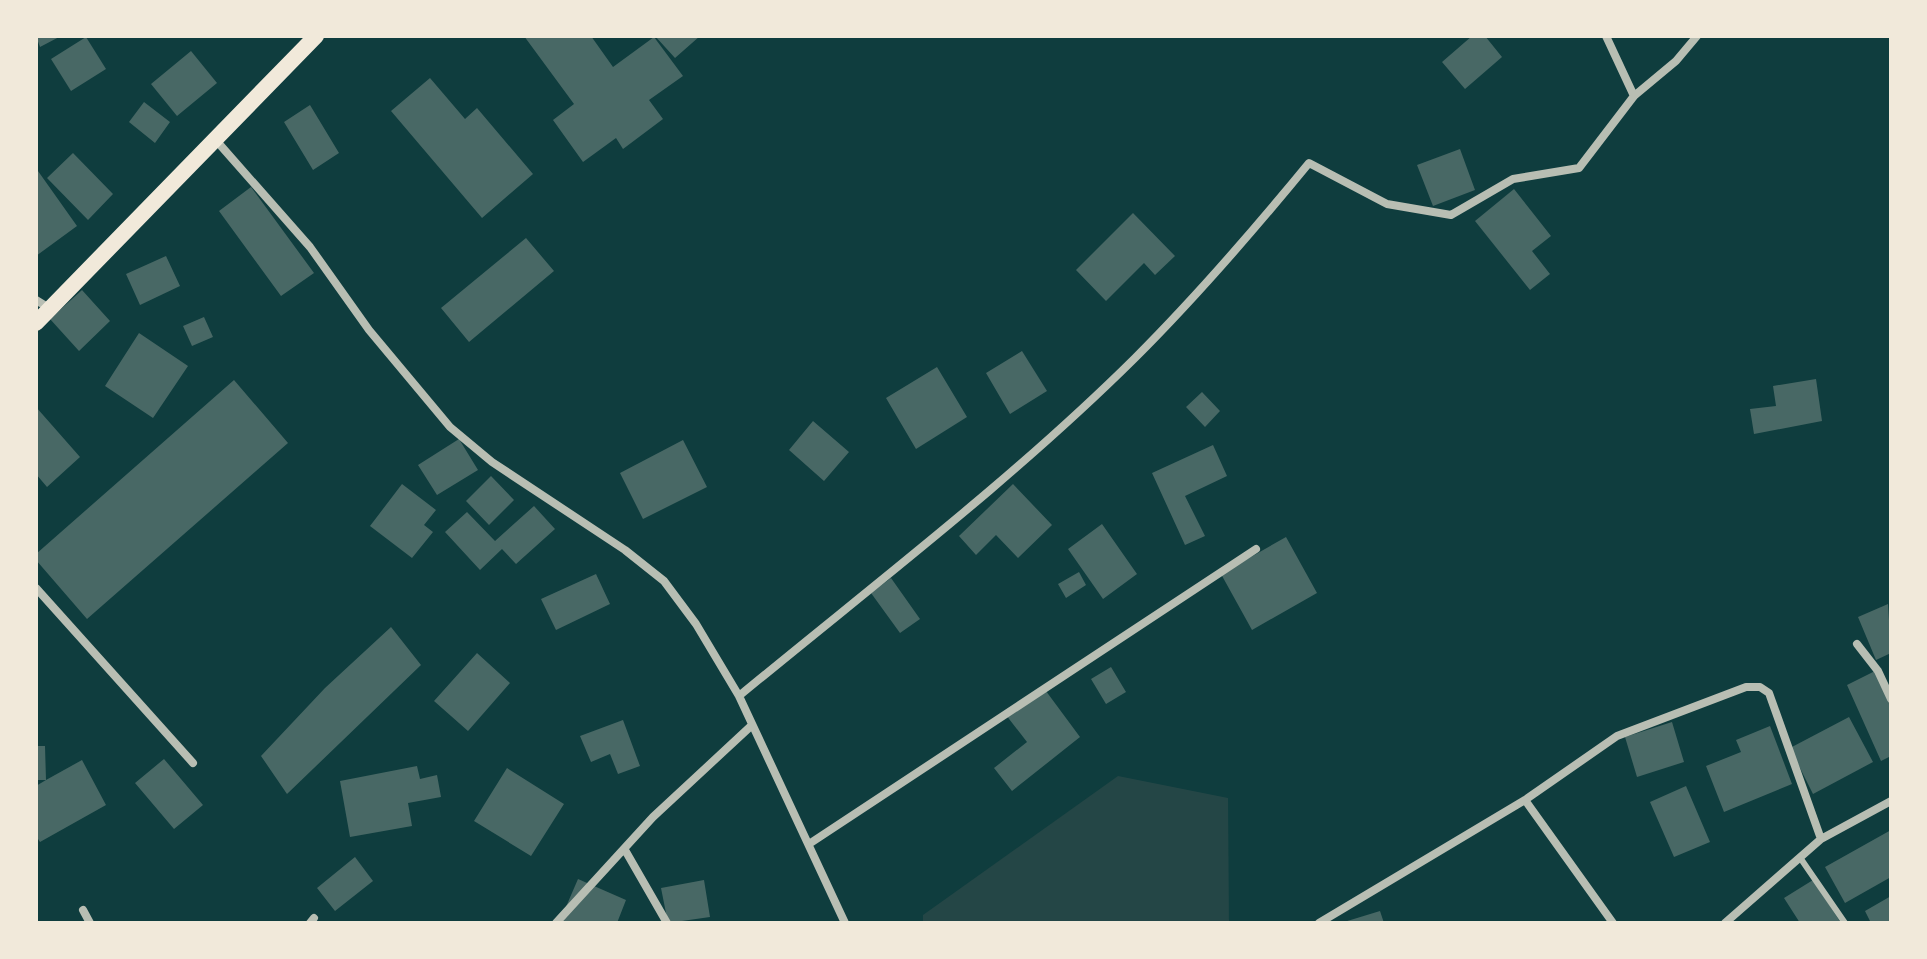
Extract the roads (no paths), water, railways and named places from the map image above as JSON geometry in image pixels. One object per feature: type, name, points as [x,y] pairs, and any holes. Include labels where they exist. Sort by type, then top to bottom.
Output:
[{"type":"main road","points":[[36,323],[43,304],[313,37]]},
{"type":"street","points":[[1606,36],[1634,96]]},
{"type":"street","points":[[739,696],[1027,458],[1135,358],[1240,247],[1309,163],[1387,204],[1451,215],[1513,179],[1579,168],[1634,96],[1676,61],[1697,36]]},
{"type":"street","points":[[214,137],[310,247],[369,330],[450,427],[492,462],[625,550],[664,581],[696,624],[739,696],[845,923]]},
{"type":"street","points":[[809,844],[1256,549]]},
{"type":"street","points":[[36,588],[193,763]]},
{"type":"street","points":[[1857,644],[1878,671],[1891,699]]},
{"type":"street","points":[[1319,923],[1525,800],[1617,736],[1746,687],[1760,687],[1769,693],[1821,839]]},
{"type":"street","points":[[556,923],[653,817],[751,726]]},
{"type":"street","points":[[1525,800],[1612,923]]},
{"type":"street","points":[[1725,923],[1821,839],[1891,801]]},
{"type":"street","points":[[625,850],[667,923]]},
{"type":"street","points":[[83,910],[90,923]]},
{"type":"lane","points":[[1801,859],[1845,923]]}]
